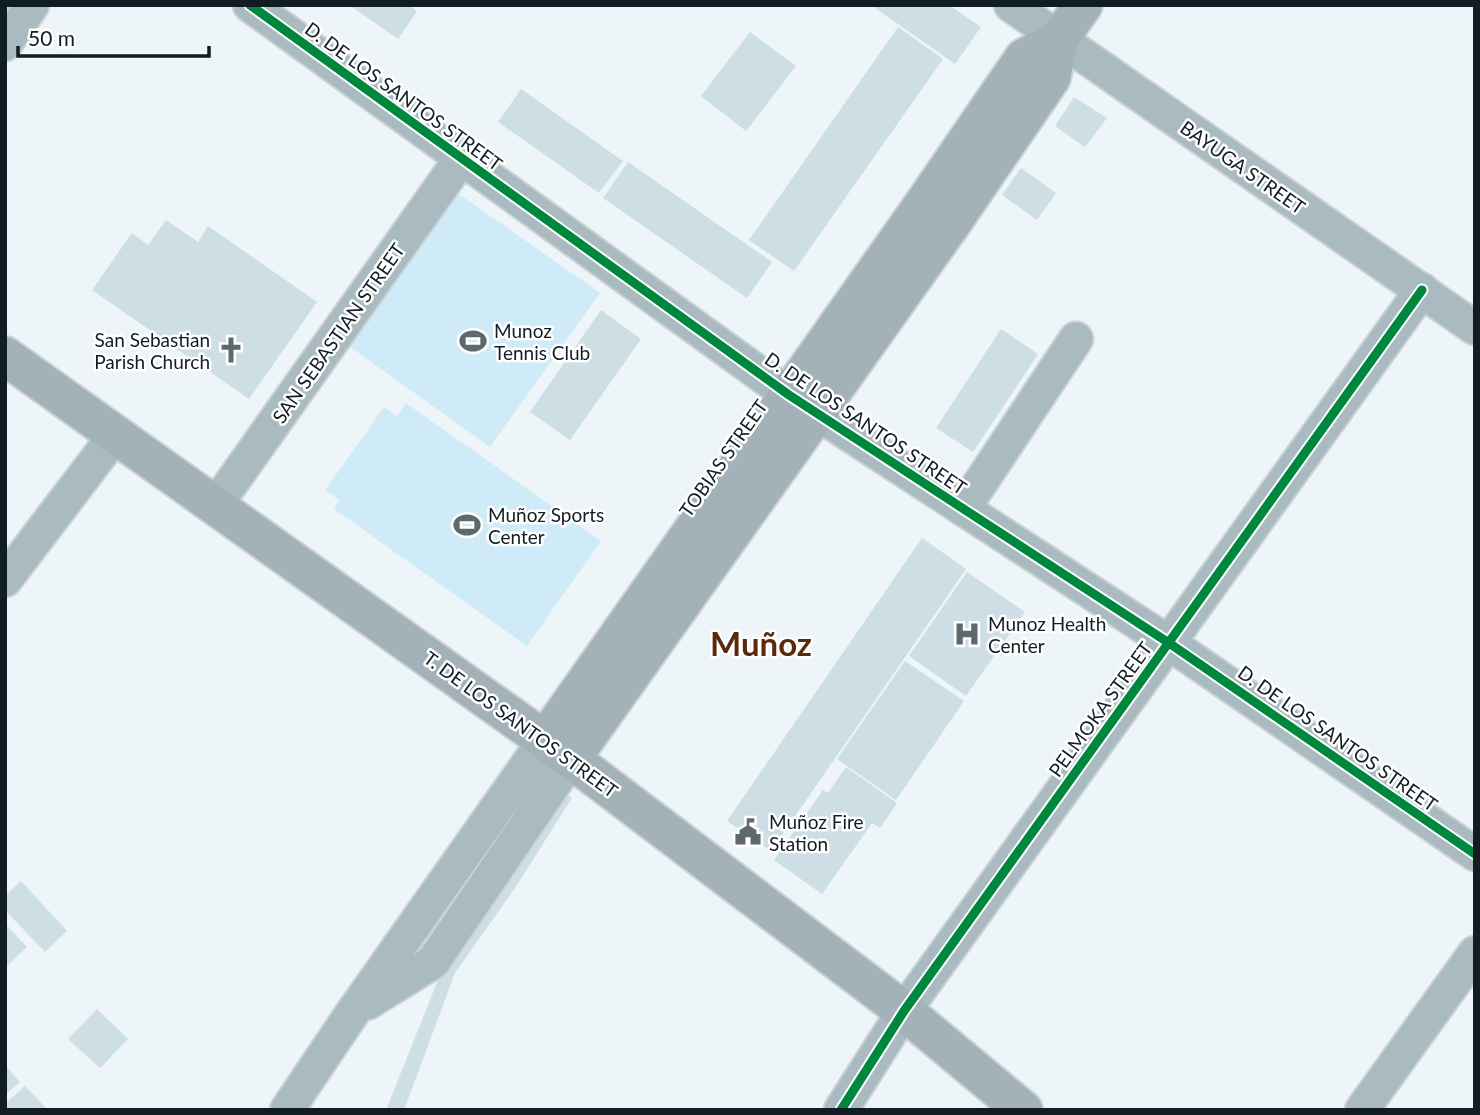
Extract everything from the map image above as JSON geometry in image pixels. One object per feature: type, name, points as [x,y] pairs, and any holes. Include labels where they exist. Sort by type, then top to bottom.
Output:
[{"type":"main road","name":"TOBIAS STREET","points":[[558,750],[937,214],[1051,78],[1059,39],[1083,5]]},
{"type":"main road","name":"T. DE LOS SANTOS STREET","points":[[5,356],[558,750],[904,1011],[1023,1110]]},
{"type":"street","points":[[5,44],[33,5]]},
{"type":"street","name":"D. DE LOS SANTOS STREET","points":[[250,5],[803,404],[1168,643],[1475,853]]},
{"type":"street","name":"BAYUGA STREET","points":[[1011,5],[1475,328]]},
{"type":"street","name":"SAN SEBASTIAN STREET","points":[[215,506],[461,159]]},
{"type":"street","name":"PELMOKA STREET","points":[[841,1110],[904,1011],[1422,290]]},
{"type":"street","points":[[963,509],[1076,339]]},
{"type":"street","points":[[5,580],[116,434]]},
{"type":"street","points":[[287,1110],[353,1012],[433,962],[558,750]]},
{"type":"street","points":[[1362,1110],[1475,953]]},
{"type":"shaded area","points":[[455,191],[600,293],[490,447],[346,344]]},
{"type":"shaded area","name":"Muñoz Sports Center","points":[[406,403],[601,541],[527,646],[334,509],[339,500],[325,490],[384,407],[397,416]]},
{"type":"building","points":[[349,5],[409,5],[417,11],[398,39]]},
{"type":"building","points":[[871,5],[949,5],[981,27],[955,64]]},
{"type":"building","points":[[898,27],[943,59],[794,271],[749,240]]},
{"type":"building","points":[[750,32],[796,66],[746,131],[701,96]]},
{"type":"building","points":[[521,89],[623,161],[599,193],[498,122]]},
{"type":"building","points":[[1074,97],[1107,118],[1085,147],[1055,126]]},
{"type":"building","points":[[628,162],[772,262],[747,298],[603,198]]},
{"type":"building","points":[[1021,168],[1056,193],[1037,220],[1002,195]]},
{"type":"building","name":"San Sebastian Parish Church","points":[[166,220],[198,242],[208,226],[317,302],[249,399],[92,290],[132,233],[148,245]]},
{"type":"building","points":[[601,310],[641,339],[570,440],[530,412]]},
{"type":"building","points":[[1001,329],[1038,354],[973,452],[936,428]]},
{"type":"building","points":[[922,538],[966,569],[771,851],[727,821]]},
{"type":"building","name":"Munoz Health Center","points":[[967,572],[1025,612],[966,696],[909,656]]},
{"type":"building","points":[[905,661],[964,701],[896,800],[837,759]]},
{"type":"building","points":[[846,767],[897,803],[880,828],[872,823],[822,894],[774,860],[823,790],[828,793]]},
{"type":"building","points":[[560,790],[572,798],[515,888],[455,973],[404,1110],[386,1110],[446,960]]},
{"type":"building","points":[[21,881],[67,931],[45,952],[5,910],[5,896]]},
{"type":"building","points":[[5,924],[27,947],[5,968]]},
{"type":"building","points":[[97,1009],[128,1039],[100,1068],[68,1039]]},
{"type":"building","points":[[5,1065],[20,1082],[5,1095]]},
{"type":"building","points":[[25,1086],[48,1110],[5,1110],[5,1104]]},
{"type":"cycle path","points":[[250,5],[789,395],[1169,643],[1475,854]]},
{"type":"cycle path","points":[[841,1110],[904,1011],[1422,290]]},
{"type":"place","name":"Munoz Tennis Club","points":[[473,341]]},
{"type":"place","name":"San Sebastian Parish Church","points":[[231,350]]},
{"type":"place","name":"Muñoz Sports Center","points":[[467,525]]},
{"type":"place","name":"Munoz Health Center","points":[[967,634]]},
{"type":"place","name":"Muñoz Fire Station","points":[[748,832]]},
{"type":"district","name":"Muñoz","points":[[761,643]]}]
